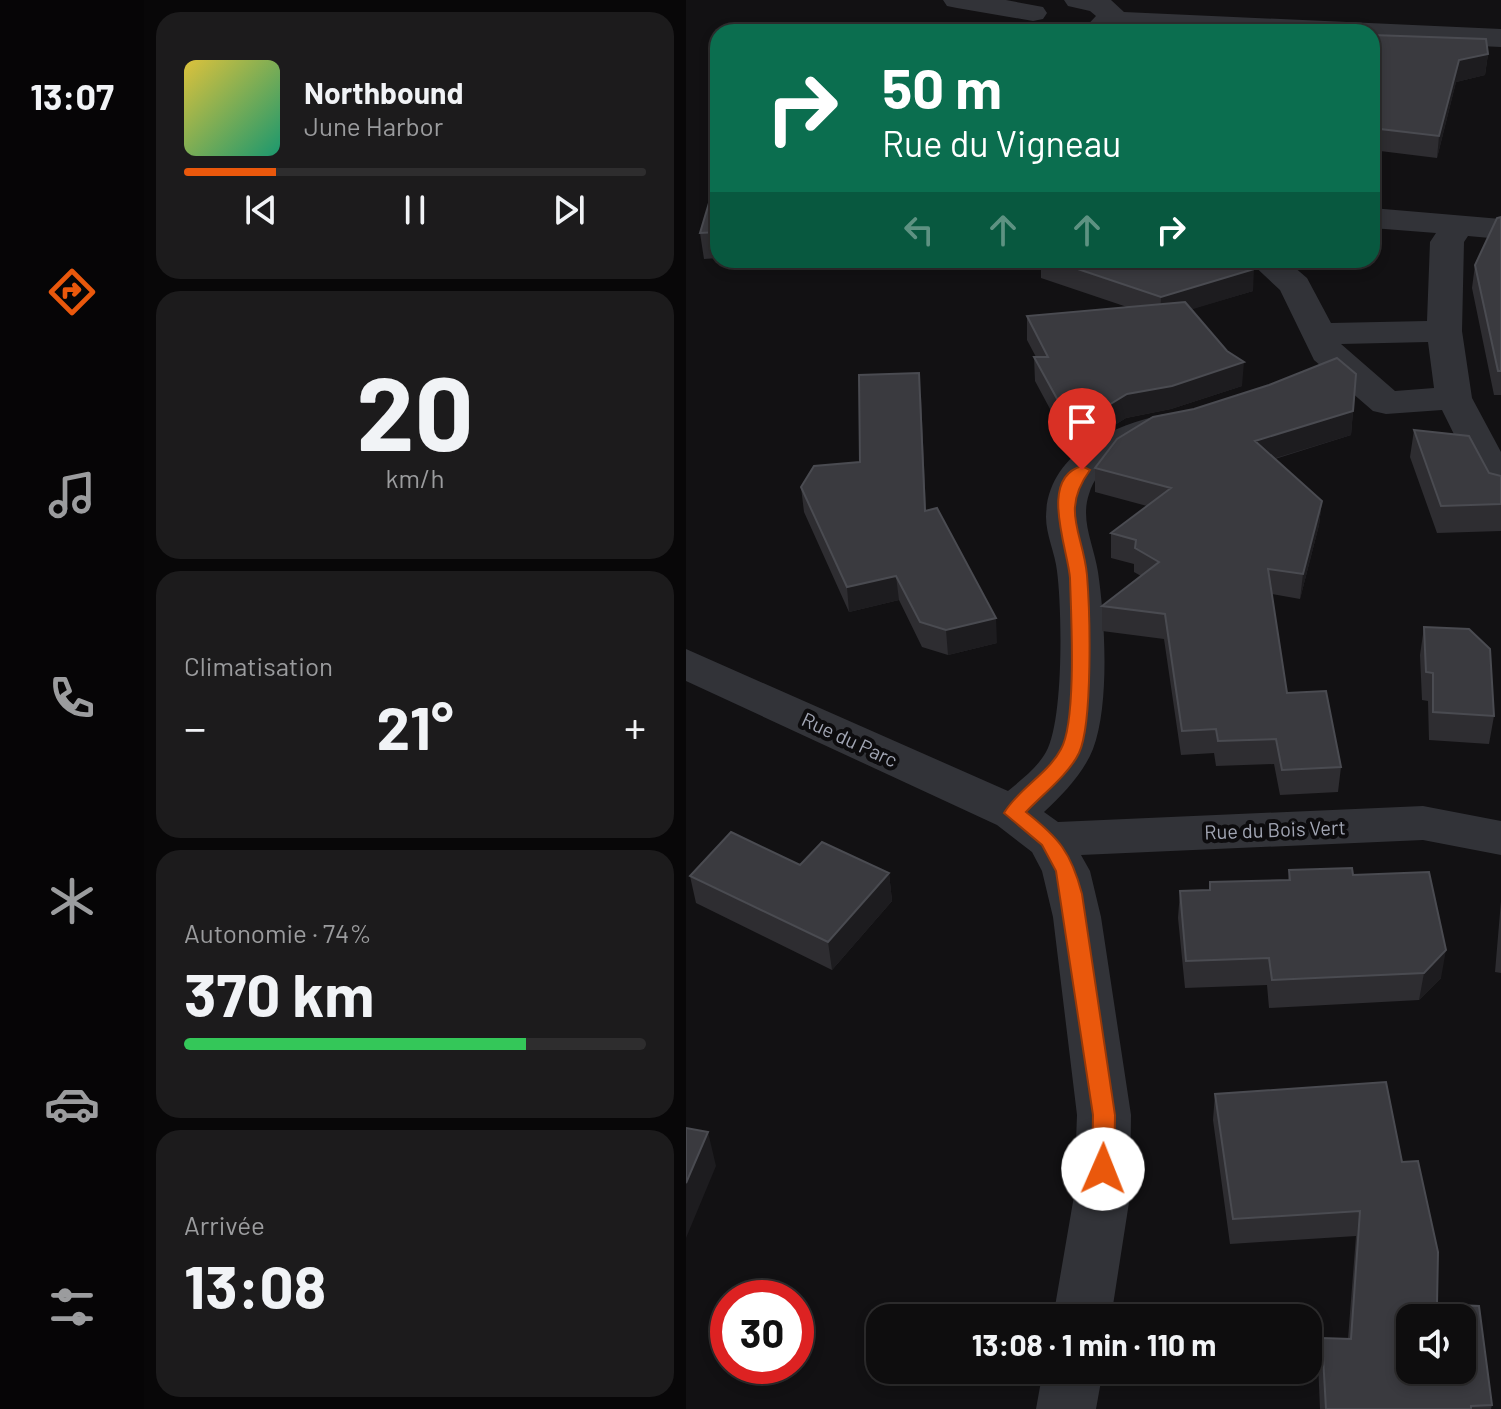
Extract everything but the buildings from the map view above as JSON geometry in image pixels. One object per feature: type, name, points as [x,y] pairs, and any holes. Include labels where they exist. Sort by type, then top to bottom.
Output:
[{"type":"street","points":[[957,0],[1041,22],[1049,3],[1081,0],[1107,9],[1103,24]]},
{"type":"street","points":[[1380,32],[1501,38]]},
{"type":"street","points":[[1380,219],[1501,229]]},
{"type":"street","points":[[1459,226],[1447,242],[1444,331],[1454,398],[1501,489]]},
{"type":"street","points":[[1275,268],[1295,285],[1328,348],[1386,403],[1454,398]]},
{"type":"street","points":[[1296,380],[1328,348],[1444,331]]},
{"type":"street","points":[[1084,1304],[1102,1196],[1104,1115],[1077,917],[1066,871],[1031,827],[1070,752],[1078,722],[1078,574],[1066,516],[1069,485],[1095,456],[1140,429],[1209,413]]},
{"type":"street","name":"Rue du Parc","points":[[686,664],[1031,827]]},
{"type":"street","name":"Rue du Bois Vert","points":[[1031,827],[1104,835],[1423,823],[1501,838]]},
{"type":"street","points":[[1066,1409],[1070,1384]]},
{"type":"route","points":[[1082,470],[1069,485],[1066,516],[1078,574],[1078,722],[1070,752],[1037,791],[1013,813],[1049,840],[1066,871],[1072,894],[1104,1115],[1103,1169]]}]
